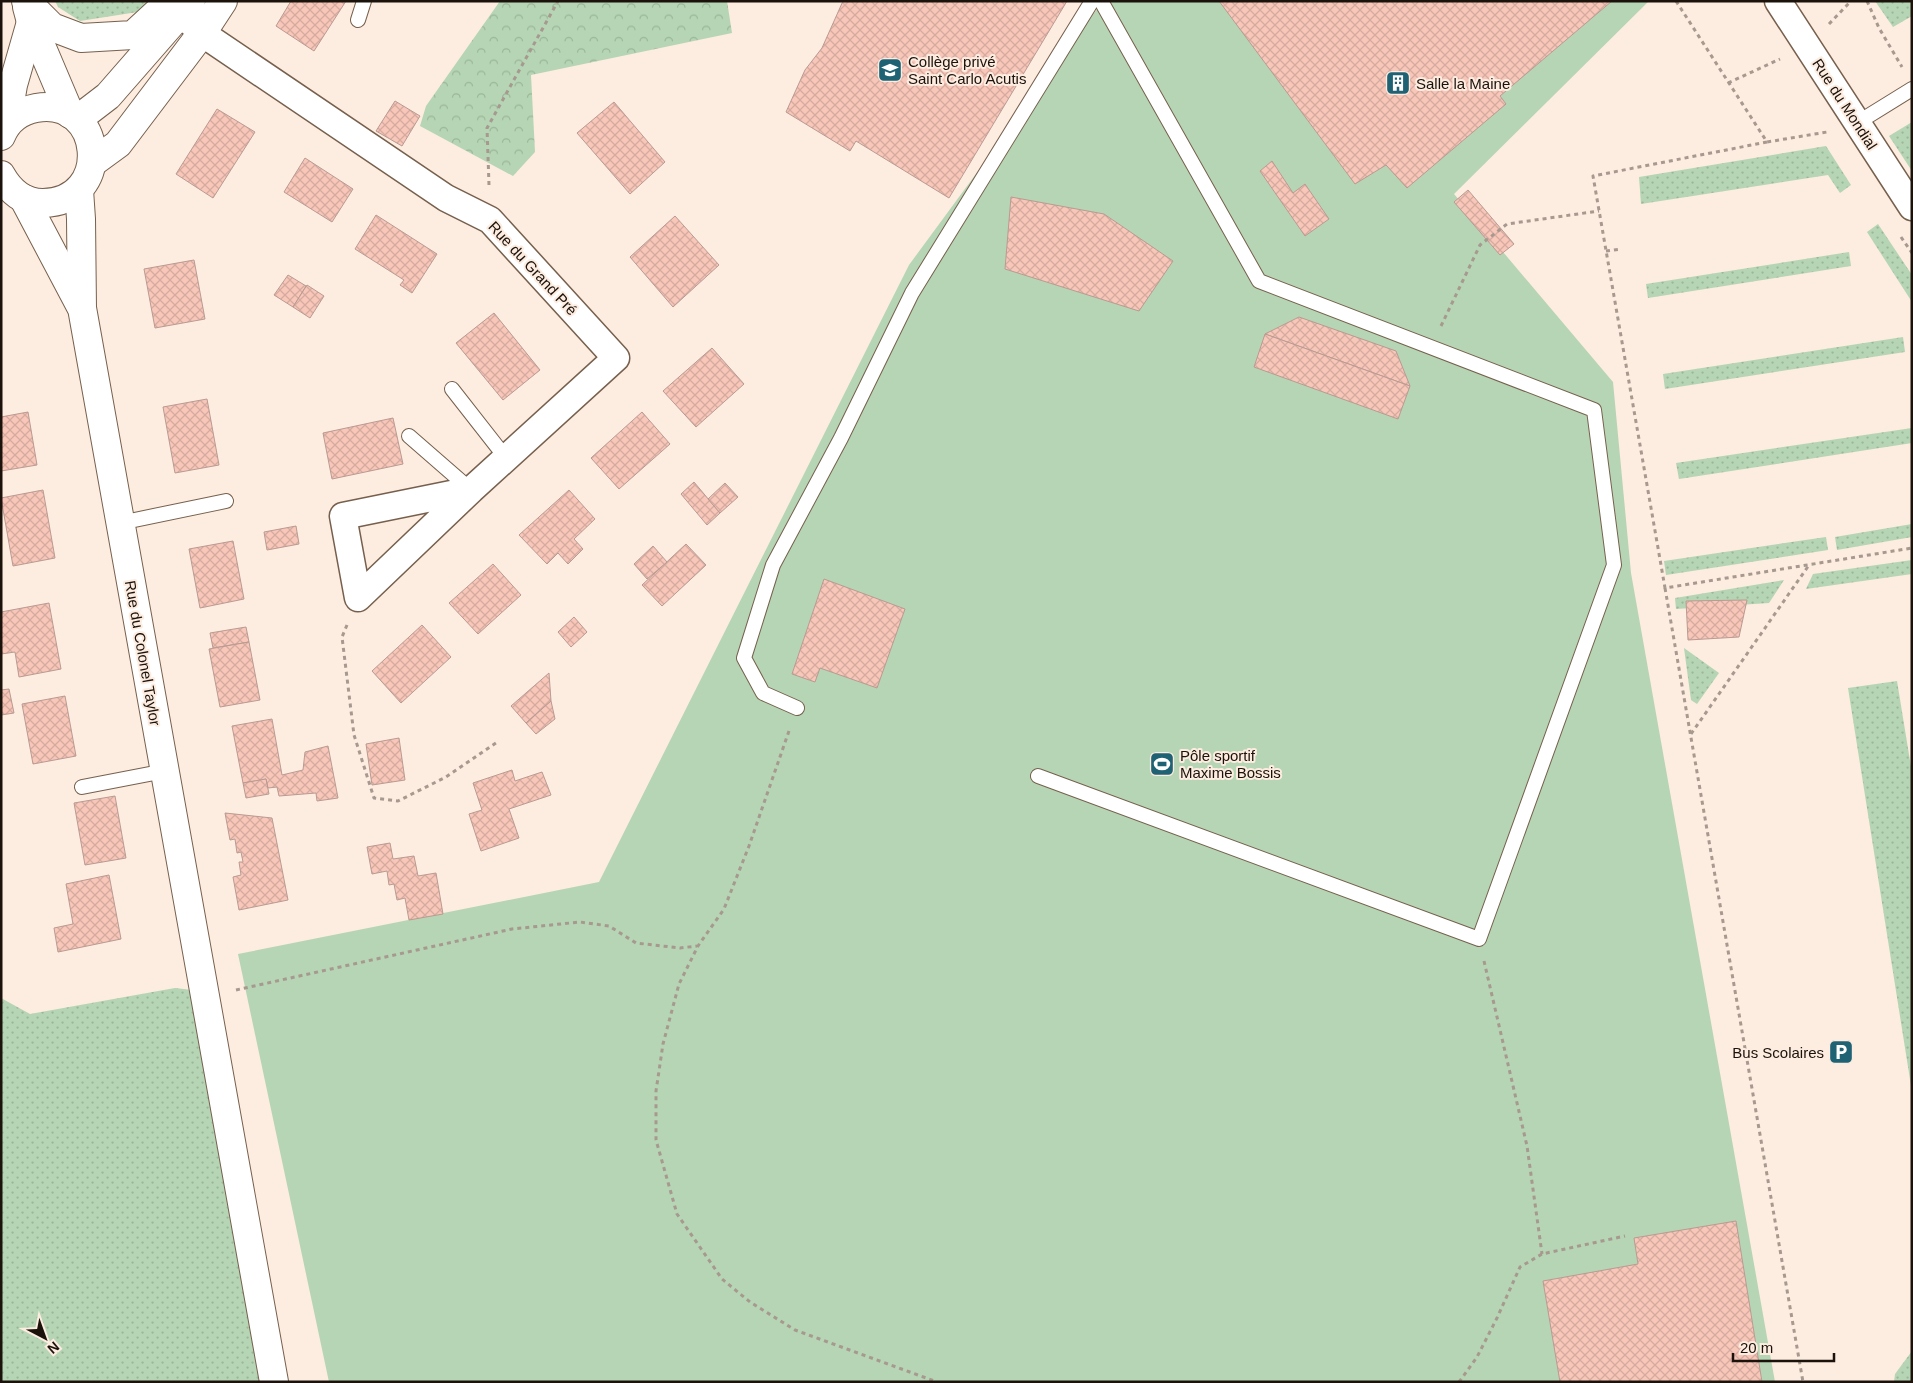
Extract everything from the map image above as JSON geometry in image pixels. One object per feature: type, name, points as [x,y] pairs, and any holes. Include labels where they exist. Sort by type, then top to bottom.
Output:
[{"type":"main road","points":[[92,163],[118,144],[202,33],[223,1]]},
{"type":"main road","points":[[27,8],[52,27],[82,38],[133,35],[180,6]]},
{"type":"main road","points":[[74,117],[108,96],[180,6]]},
{"type":"main road","points":[[27,8],[74,117]]},
{"type":"main road","points":[[3,131],[27,8]]},
{"type":"main road","points":[[3,131],[16,116],[29,109],[57,108],[74,117],[88,132],[93,147],[92,163],[87,178],[78,190],[66,198],[52,203],[38,203],[10,190]]},
{"type":"main road","name":"Rue du Colonel Taylor","points":[[10,190],[82,308]]},
{"type":"main road","name":"Rue du Colonel Taylor","points":[[78,190],[81,219],[82,308],[274,1382]]},
{"type":"street","name":"Rue du Mondial","points":[[1778,1],[1912,207]]},
{"type":"street","name":"Rue du Grand Pré","points":[[180,6],[202,33],[446,198],[490,220],[616,358],[471,490],[358,598]]},
{"type":"street","points":[[358,598],[343,516],[471,490]]},
{"type":"lane","points":[[358,20],[364,1]]},
{"type":"lane","points":[[797,708],[763,693],[744,658],[773,565],[841,438],[912,293],[1092,1]]},
{"type":"lane","points":[[1038,776],[1478,939],[1614,565],[1594,410],[1259,281],[1100,1]]},
{"type":"lane","points":[[1857,123],[1912,89]]},
{"type":"lane","points":[[452,389],[506,458]]},
{"type":"lane","points":[[409,436],[471,490]]},
{"type":"lane","points":[[120,523],[226,501]]},
{"type":"lane","points":[[82,787],[164,771]]},
{"type":"path","points":[[490,220],[487,128],[558,1]]},
{"type":"path","points":[[1676,1],[1767,142]]},
{"type":"path","points":[[1867,1],[1879,28],[1907,75]]},
{"type":"path","points":[[1728,83],[1807,46]]},
{"type":"path","points":[[1803,1382],[1593,176],[1828,131],[1834,139]]},
{"type":"path","points":[[1431,347],[1480,245],[1501,228],[1507,224],[1599,211]]},
{"type":"path","points":[[1897,230],[1912,254]]},
{"type":"path","points":[[1606,251],[1621,249]]},
{"type":"path","points":[[1665,588],[1912,548]]},
{"type":"path","points":[[1691,734],[1809,564]]},
{"type":"path","points":[[358,598],[342,637],[354,735],[374,798],[398,801],[446,776],[496,743]]},
{"type":"path","points":[[797,708],[749,846],[724,908],[698,946],[679,984],[663,1044],[656,1091],[656,1140],[678,1214],[722,1279],[750,1302],[795,1330],[937,1382]]},
{"type":"path","points":[[205,998],[512,929],[580,922],[609,926],[636,943],[680,948],[698,946]]},
{"type":"path","points":[[1478,939],[1527,1146],[1542,1254]]},
{"type":"path","points":[[1459,1382],[1476,1357],[1497,1318],[1520,1267],[1542,1254],[1625,1236]]},
{"type":"green space","points":[[55,1],[154,1],[144,11],[80,21],[58,7]]},
{"type":"green space","points":[[500,1],[727,1],[732,33],[531,75],[535,152],[513,176],[420,126],[426,106]]},
{"type":"green space","name":"Pôle sportif Maxime Bossis","points":[[1103,1],[1649,1],[1454,194],[1613,382],[1631,573],[1775,1382],[329,1382],[238,954],[599,882],[909,265]]},
{"type":"green space","points":[[1875,1],[1912,1],[1912,16],[1893,27]]},
{"type":"green space","points":[[1912,122],[1912,171],[1889,136]]},
{"type":"green space","points":[[1826,146],[1851,185],[1840,193],[1828,175],[1641,204],[1639,177]]},
{"type":"green space","points":[[1878,224],[1912,275],[1912,302],[1867,232]]},
{"type":"green space","points":[[1849,252],[1851,266],[1648,298],[1646,284]]},
{"type":"green space","points":[[1903,337],[1905,352],[1665,389],[1663,374]]},
{"type":"green space","points":[[1912,428],[1912,443],[1679,479],[1676,463]]},
{"type":"green space","points":[[1912,524],[1912,537],[1837,550],[1835,537]]},
{"type":"green space","points":[[1826,537],[1828,550],[1666,575],[1664,561]]},
{"type":"green space","points":[[1912,560],[1912,574],[1806,589],[1813,574]]},
{"type":"green space","points":[[1784,580],[1769,603],[1676,609],[1675,598]]},
{"type":"green space","points":[[1684,648],[1719,673],[1697,704],[1691,700]]},
{"type":"green space","points":[[1897,681],[1912,773],[1912,1092],[1848,688]]},
{"type":"green space","points":[[175,988],[192,990],[261,1382],[1,1382],[1,998],[30,1014]]},
{"type":"green space","points":[[1912,1351],[1912,1382],[1894,1382],[1895,1374]]},
{"type":"building","points":[[291,1],[346,1],[314,51],[276,26]]},
{"type":"building","name":"Collège privé Saint Carlo Acutis","points":[[843,1],[1067,1],[949,198],[856,141],[850,151],[786,112],[805,70],[822,48]]},
{"type":"building","name":"Salle la Maine","points":[[1219,1],[1612,1],[1500,96],[1506,104],[1407,188],[1386,165],[1355,184]]},
{"type":"building","points":[[395,101],[420,116],[402,146],[376,131]]},
{"type":"building","points":[[614,102],[665,162],[630,194],[577,133]]},
{"type":"building","points":[[217,109],[255,132],[213,198],[176,174]]},
{"type":"building","points":[[305,158],[353,189],[332,222],[284,192]]},
{"type":"building","points":[[1272,161],[1293,193],[1305,184],[1329,219],[1305,236],[1260,171]]},
{"type":"building","points":[[1468,190],[1514,244],[1500,255],[1454,202]]},
{"type":"building","points":[[1011,197],[1104,214],[1173,261],[1139,311],[1005,269]]},
{"type":"building","points":[[376,215],[437,254],[412,293],[400,285],[404,280],[355,249]]},
{"type":"building","points":[[675,216],[719,265],[673,307],[630,257]]},
{"type":"building","points":[[194,260],[205,319],[155,328],[144,269]]},
{"type":"building","points":[[288,275],[306,286],[293,307],[274,295]]},
{"type":"building","points":[[307,285],[324,296],[310,318],[293,307]]},
{"type":"building","points":[[494,313],[540,370],[503,400],[456,343]]},
{"type":"building","points":[[1299,317],[1396,351],[1410,386],[1265,334]]},
{"type":"building","points":[[1265,334],[1410,386],[1398,419],[1254,367]]},
{"type":"building","points":[[712,348],[744,384],[696,427],[663,391]]},
{"type":"building","points":[[207,399],[219,465],[175,473],[163,407]]},
{"type":"building","points":[[28,412],[37,465],[1,471],[1,417]]},
{"type":"building","points":[[642,412],[670,444],[619,489],[591,458]]},
{"type":"building","points":[[393,418],[403,464],[332,479],[323,433]]},
{"type":"building","points":[[694,482],[720,513],[707,525],[681,494]]},
{"type":"building","points":[[725,483],[738,497],[720,513],[708,499]]},
{"type":"building","points":[[43,490],[55,558],[13,566],[1,498]]},
{"type":"building","points":[[569,490],[595,519],[574,539],[583,549],[568,564],[558,553],[547,564],[519,535]]},
{"type":"building","points":[[296,526],[299,544],[267,550],[264,532]]},
{"type":"building","points":[[233,541],[244,599],[200,608],[189,549]]},
{"type":"building","points":[[686,544],[706,565],[662,606],[642,585]]},
{"type":"building","points":[[653,546],[667,562],[647,579],[634,564]]},
{"type":"building","points":[[493,564],[521,595],[478,634],[449,603]]},
{"type":"building","points":[[824,579],[905,609],[877,688],[820,668],[815,682],[792,674]]},
{"type":"building","points":[[1747,600],[1739,637],[1688,640],[1686,601]]},
{"type":"building","points":[[49,603],[61,669],[19,677],[15,652],[1,654],[1,612]]},
{"type":"building","points":[[574,617],[587,632],[571,647],[558,632]]},
{"type":"building","points":[[422,625],[451,657],[401,703],[372,671]]},
{"type":"building","points":[[246,627],[249,642],[213,648],[210,633]]},
{"type":"building","points":[[249,642],[260,700],[220,707],[209,649]]},
{"type":"building","points":[[549,673],[551,701],[526,723],[511,706]]},
{"type":"building","points":[[9,689],[14,713],[1,715],[1,690]]},
{"type":"building","points":[[65,696],[76,756],[33,764],[22,704]]},
{"type":"building","points":[[551,701],[555,719],[536,734],[526,723]]},
{"type":"building","points":[[272,719],[282,775],[303,770],[305,752],[328,746],[338,798],[317,801],[316,793],[279,796],[277,787],[268,788],[266,779],[243,783],[232,726]]},
{"type":"building","points":[[399,738],[405,780],[372,785],[366,744]]},
{"type":"building","points":[[512,770],[515,781],[542,772],[551,795],[509,809],[519,838],[481,851],[469,814],[482,810],[473,783]]},
{"type":"building","points":[[266,779],[269,794],[246,798],[243,783]]},
{"type":"building","points":[[115,796],[126,858],[85,865],[74,803]]},
{"type":"building","points":[[225,813],[272,818],[288,900],[239,910],[233,877],[241,875],[239,862],[243,862],[241,852],[237,853],[235,839],[230,840]]},
{"type":"building","points":[[390,843],[393,859],[414,856],[418,876],[436,873],[443,914],[409,920],[405,898],[397,900],[394,884],[389,885],[387,871],[372,874],[367,847]]},
{"type":"building","points":[[109,875],[121,939],[58,952],[54,928],[73,924],[66,884]]},
{"type":"building","points":[[1736,1221],[1762,1382],[1560,1382],[1543,1281],[1638,1264],[1634,1238]]},
{"type":"place","name":"Collège privé Saint Carlo Acutis","points":[[890,70]]},
{"type":"place","name":"Salle la Maine","points":[[1398,83]]},
{"type":"place","name":"Pôle sportif Maxime Bossis","points":[[1162,764]]},
{"type":"place","name":"Bus Scolaires","points":[[1841,1052]]}]
